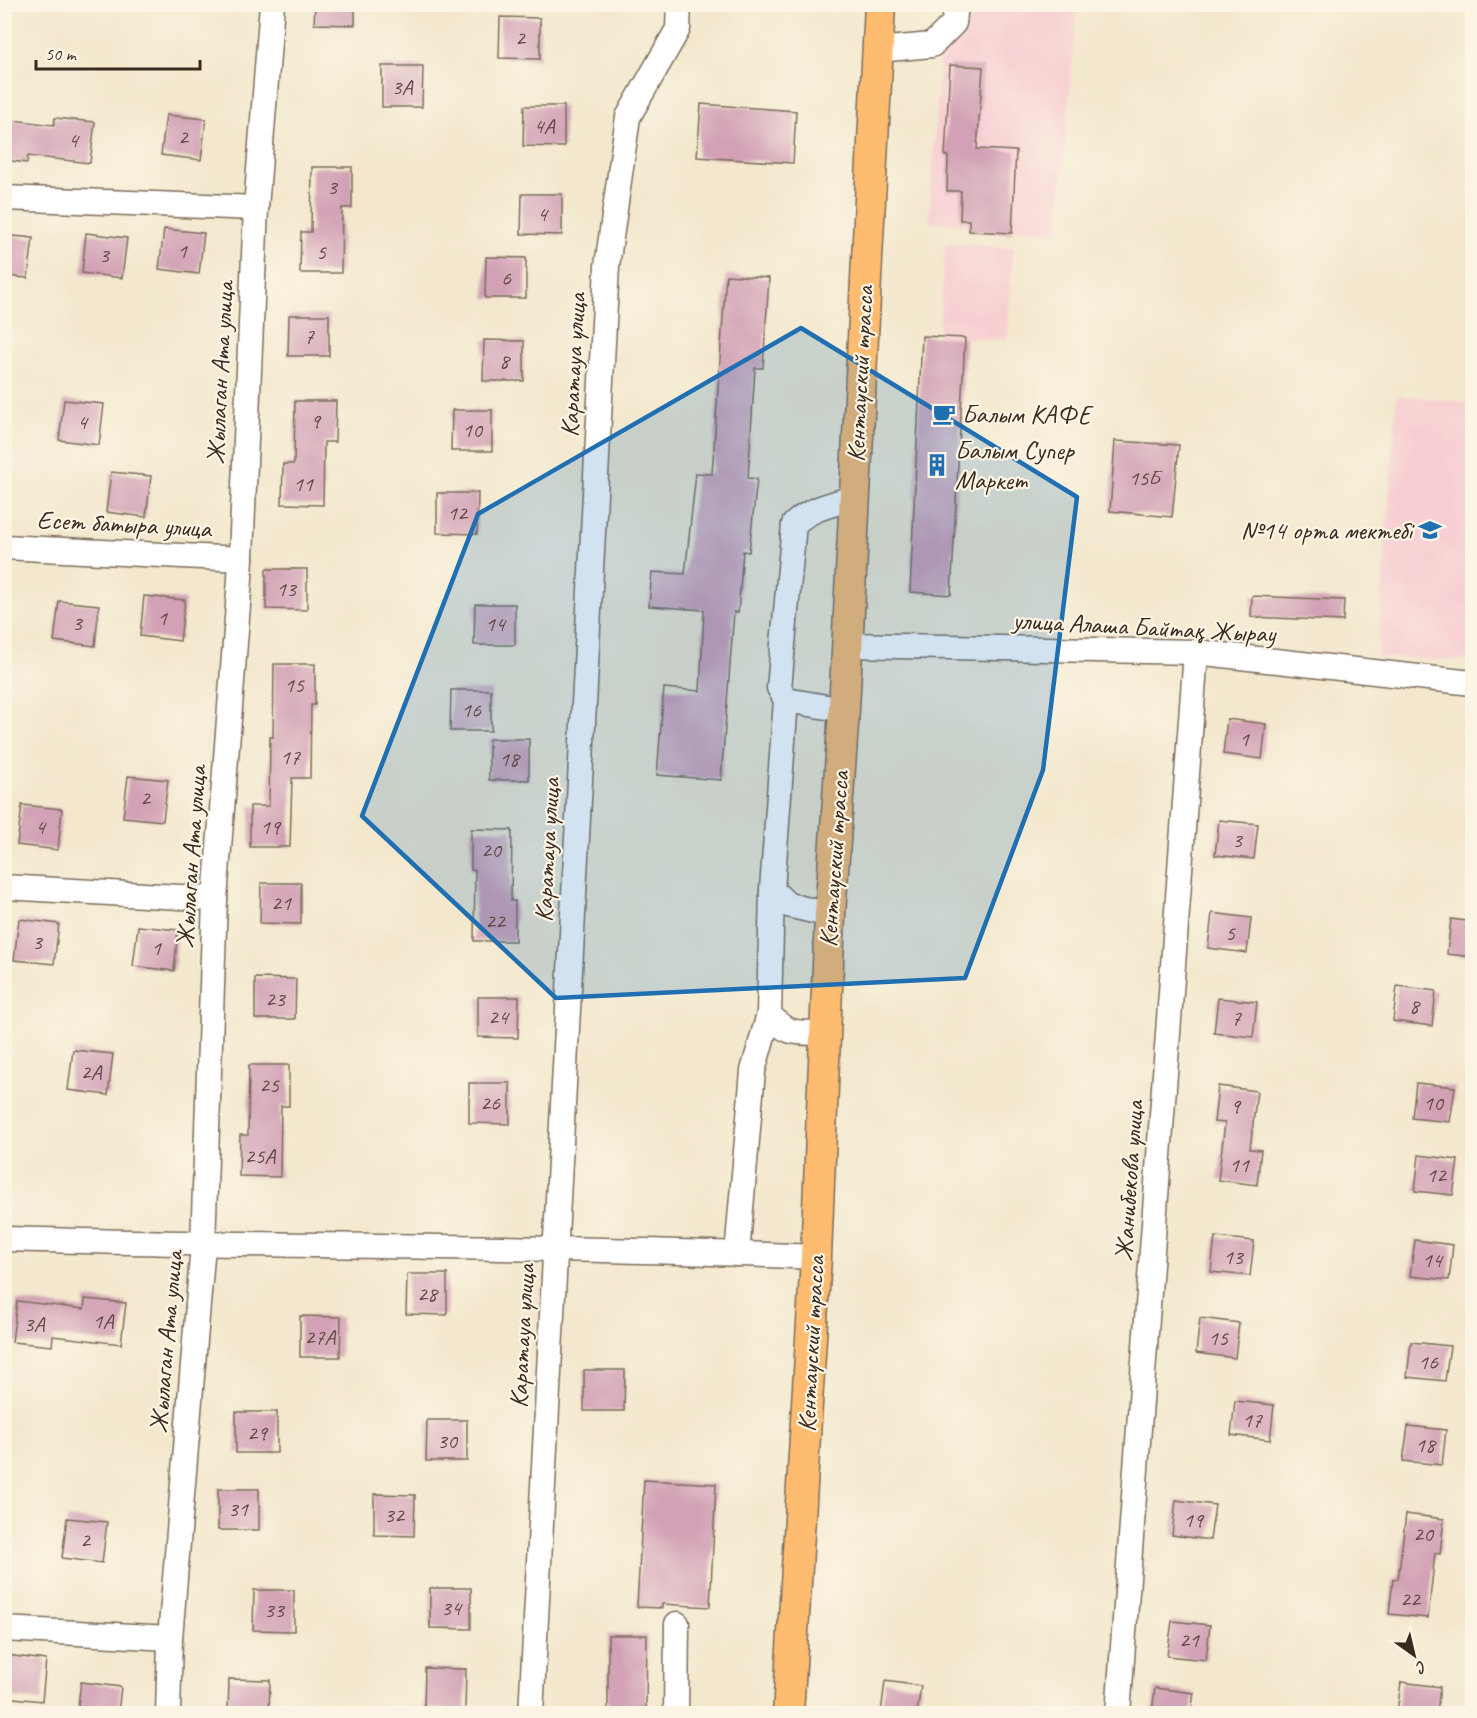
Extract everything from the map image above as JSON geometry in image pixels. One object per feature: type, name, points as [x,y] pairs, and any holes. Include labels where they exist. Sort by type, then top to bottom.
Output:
[{"type":"main road","name":"Кентауский трасса","points":[[788,1713],[816,1257],[830,915],[844,711],[879,4]]},
{"type":"street","name":"Жылаган Ата улица","points":[[168,1713],[170,1638],[203,1245],[215,898],[240,558],[256,208],[272,4]]},
{"type":"street","name":"Каратауа улица","points":[[531,1713],[607,266],[628,117],[678,28],[680,4]]},
{"type":"street","points":[[877,50],[932,45],[954,23],[957,4]]},
{"type":"street","points":[[4,198],[256,208]]},
{"type":"street","points":[[737,1254],[753,1071],[769,1014],[772,890],[786,700],[779,688],[794,524],[803,515],[816,509],[853,498]]},
{"type":"street","name":"Есет батыра улица","points":[[4,547],[240,558]]},
{"type":"street","name":"улица Алаша Байтақ Жырау","points":[[847,645],[1196,652],[1473,683]]},
{"type":"street","name":"Жанибекова улица","points":[[1118,1713],[1196,652]]},
{"type":"street","points":[[786,700],[844,711]]},
{"type":"street","points":[[4,887],[215,898]]},
{"type":"street","points":[[772,890],[788,904],[830,915]]},
{"type":"street","points":[[769,1014],[779,1026],[789,1032],[825,1033]]},
{"type":"street","points":[[4,1239],[203,1245],[554,1249],[816,1257]]},
{"type":"street","points":[[676,1713],[677,1624]]},
{"type":"street","points":[[4,1629],[170,1638]]},
{"type":"highlighted area","points":[[801,328],[1077,497],[1043,770],[965,978],[556,998],[362,816],[478,514]]},
{"type":"shaded area","points":[[943,5],[1077,5],[1058,232],[929,222]]},
{"type":"shaded area","points":[[946,243],[1014,248],[1007,340],[938,337]]},
{"type":"shaded area","name":"№14 орта мектебі","points":[[1397,395],[1472,403],[1472,661],[1377,657]]},
{"type":"building","points":[[315,4],[355,4],[355,25],[314,24]]},
{"type":"building","points":[[500,17],[540,18],[540,59],[499,58]]},
{"type":"building","points":[[950,65],[983,67],[977,149],[1016,151],[1012,233],[969,231],[969,220],[960,220],[961,191],[947,191],[948,156],[945,156]]},
{"type":"building","points":[[382,66],[423,66],[422,107],[382,107]]},
{"type":"building","points":[[701,104],[796,111],[793,163],[697,157]]},
{"type":"building","points":[[524,106],[564,106],[564,147],[523,146]]},
{"type":"building","points":[[166,115],[206,119],[201,160],[161,155]]},
{"type":"building","points":[[55,118],[95,122],[90,163],[28,156],[27,163],[4,160],[4,119],[54,125]]},
{"type":"building","points":[[312,167],[352,167],[352,208],[342,208],[341,273],[300,273],[301,232],[311,232]]},
{"type":"building","points":[[522,194],[562,194],[562,235],[521,234]]},
{"type":"building","points":[[164,229],[204,233],[199,274],[159,269]]},
{"type":"building","points":[[86,233],[127,238],[122,278],[82,273]]},
{"type":"building","points":[[4,235],[33,238],[28,278],[4,276]]},
{"type":"building","points":[[486,257],[526,258],[526,298],[485,298]]},
{"type":"building","points":[[726,275],[769,278],[763,368],[755,368],[748,478],[757,479],[749,552],[743,551],[738,613],[734,612],[721,780],[657,775],[664,688],[700,691],[704,610],[649,606],[652,572],[685,574],[696,473],[712,474]]},
{"type":"building","points":[[289,315],[329,315],[329,356],[288,356]]},
{"type":"building","name":"Балым Супер Маркет","points":[[922,336],[965,338],[951,595],[910,592]]},
{"type":"building","points":[[484,340],[524,341],[524,381],[483,381]]},
{"type":"building","points":[[64,400],[104,404],[99,445],[59,440]]},
{"type":"building","points":[[295,401],[336,401],[335,442],[324,442],[323,505],[282,504],[283,464],[294,464]]},
{"type":"building","points":[[452,410],[492,410],[492,451],[451,451]]},
{"type":"building","points":[[1115,441],[1179,445],[1172,517],[1110,511]]},
{"type":"building","points":[[111,472],[151,476],[146,517],[106,512]]},
{"type":"building","points":[[437,493],[478,493],[477,534],[437,533]]},
{"type":"building","points":[[266,569],[307,569],[307,610],[266,609]]},
{"type":"building","points":[[144,596],[185,600],[180,641],[140,636]]},
{"type":"building","points":[[1252,596],[1344,600],[1343,621],[1251,617]]},
{"type":"building","points":[[59,601],[99,605],[95,646],[54,641]]},
{"type":"building","points":[[475,604],[515,604],[515,645],[474,645]]},
{"type":"building","points":[[274,664],[315,664],[315,705],[311,705],[310,778],[292,778],[290,847],[250,847],[250,806],[269,806]]},
{"type":"building","points":[[451,690],[491,690],[491,731],[450,731]]},
{"type":"building","points":[[1227,719],[1266,724],[1262,759],[1223,754]]},
{"type":"building","points":[[489,739],[529,739],[529,780],[489,780]]},
{"type":"building","points":[[128,776],[168,780],[163,821],[123,817]]},
{"type":"building","points":[[22,805],[62,809],[58,850],[17,845]]},
{"type":"building","points":[[1219,820],[1258,824],[1254,859],[1215,855]]},
{"type":"building","points":[[471,829],[512,830],[511,901],[515,901],[515,941],[474,941],[475,870],[471,870]]},
{"type":"building","points":[[261,883],[301,883],[301,924],[260,923]]},
{"type":"building","points":[[1212,913],[1251,918],[1247,953],[1208,948]]},
{"type":"building","points":[[19,919],[59,924],[54,964],[14,960]]},
{"type":"building","points":[[1451,919],[1473,922],[1473,957],[1447,954]]},
{"type":"building","points":[[138,926],[178,930],[174,971],[133,966]]},
{"type":"building","points":[[255,978],[296,979],[295,1019],[255,1019]]},
{"type":"building","points":[[1397,986],[1436,991],[1432,1026],[1393,1021]]},
{"type":"building","points":[[478,997],[519,997],[518,1038],[478,1037]]},
{"type":"building","points":[[1218,998],[1257,1002],[1253,1037],[1214,1033]]},
{"type":"building","points":[[73,1050],[113,1054],[108,1095],[68,1090]]},
{"type":"building","points":[[249,1065],[289,1065],[289,1106],[281,1106],[280,1177],[239,1176],[240,1135],[248,1135]]},
{"type":"building","points":[[469,1083],[510,1083],[510,1124],[469,1123]]},
{"type":"building","points":[[1416,1083],[1455,1087],[1450,1122],[1412,1118]]},
{"type":"building","points":[[1218,1086],[1257,1091],[1250,1149],[1261,1150],[1257,1185],[1218,1180],[1225,1123],[1214,1122]]},
{"type":"building","points":[[1419,1155],[1458,1160],[1453,1195],[1415,1191]]},
{"type":"building","points":[[1215,1237],[1254,1241],[1250,1276],[1211,1272]]},
{"type":"building","points":[[1415,1240],[1453,1245],[1449,1280],[1410,1276]]},
{"type":"building","points":[[407,1274],[447,1274],[447,1315],[406,1314]]},
{"type":"building","points":[[85,1299],[126,1303],[121,1344],[53,1336],[52,1346],[12,1342],[17,1301],[84,1309]]},
{"type":"building","points":[[300,1316],[341,1317],[340,1357],[300,1357]]},
{"type":"building","points":[[1200,1318],[1239,1323],[1235,1358],[1196,1353]]},
{"type":"building","points":[[1411,1342],[1450,1346],[1445,1381],[1407,1377]]},
{"type":"building","points":[[584,1370],[625,1370],[624,1411],[584,1411]]},
{"type":"building","points":[[1235,1401],[1274,1405],[1270,1440],[1231,1435]]},
{"type":"building","points":[[236,1412],[277,1412],[277,1453],[236,1453]]},
{"type":"building","points":[[427,1420],[467,1420],[467,1461],[426,1461]]},
{"type":"building","points":[[1408,1426],[1446,1430],[1442,1465],[1403,1461]]},
{"type":"building","points":[[644,1480],[716,1484],[710,1607],[662,1604],[662,1608],[637,1607]]},
{"type":"building","points":[[218,1489],[259,1489],[259,1530],[218,1530]]},
{"type":"building","points":[[374,1494],[415,1495],[414,1536],[374,1535]]},
{"type":"building","points":[[1176,1500],[1215,1505],[1210,1540],[1172,1535]]},
{"type":"building","points":[[1406,1514],[1444,1519],[1440,1554],[1435,1553],[1428,1618],[1389,1614],[1393,1579],[1398,1579]]},
{"type":"building","points":[[67,1518],[107,1522],[102,1563],[62,1558]]},
{"type":"building","points":[[430,1588],[471,1588],[471,1629],[430,1628]]},
{"type":"building","points":[[254,1590],[294,1590],[294,1631],[253,1630]]},
{"type":"building","points":[[1172,1621],[1210,1625],[1206,1660],[1167,1656]]},
{"type":"building","points":[[608,1635],[647,1635],[646,1713],[608,1713]]},
{"type":"building","points":[[6,1655],[46,1660],[42,1701],[4,1697]]},
{"type":"building","points":[[425,1668],[466,1669],[465,1710],[424,1709]]},
{"type":"building","points":[[229,1679],[270,1680],[269,1713],[228,1713]]},
{"type":"building","points":[[885,1681],[921,1686],[917,1713],[881,1713]]},
{"type":"building","points":[[81,1682],[121,1687],[118,1713],[77,1713]]},
{"type":"building","points":[[1401,1682],[1440,1687],[1437,1713],[1397,1713]]},
{"type":"building","points":[[1155,1688],[1194,1693],[1191,1713],[1152,1713]]},
{"type":"place","name":"Балым КАФЕ","points":[[944,414]]},
{"type":"place","name":"Балым Супер Маркет","points":[[937,465]]},
{"type":"place","name":"№14 орта мектебі","points":[[1430,530]]}]
